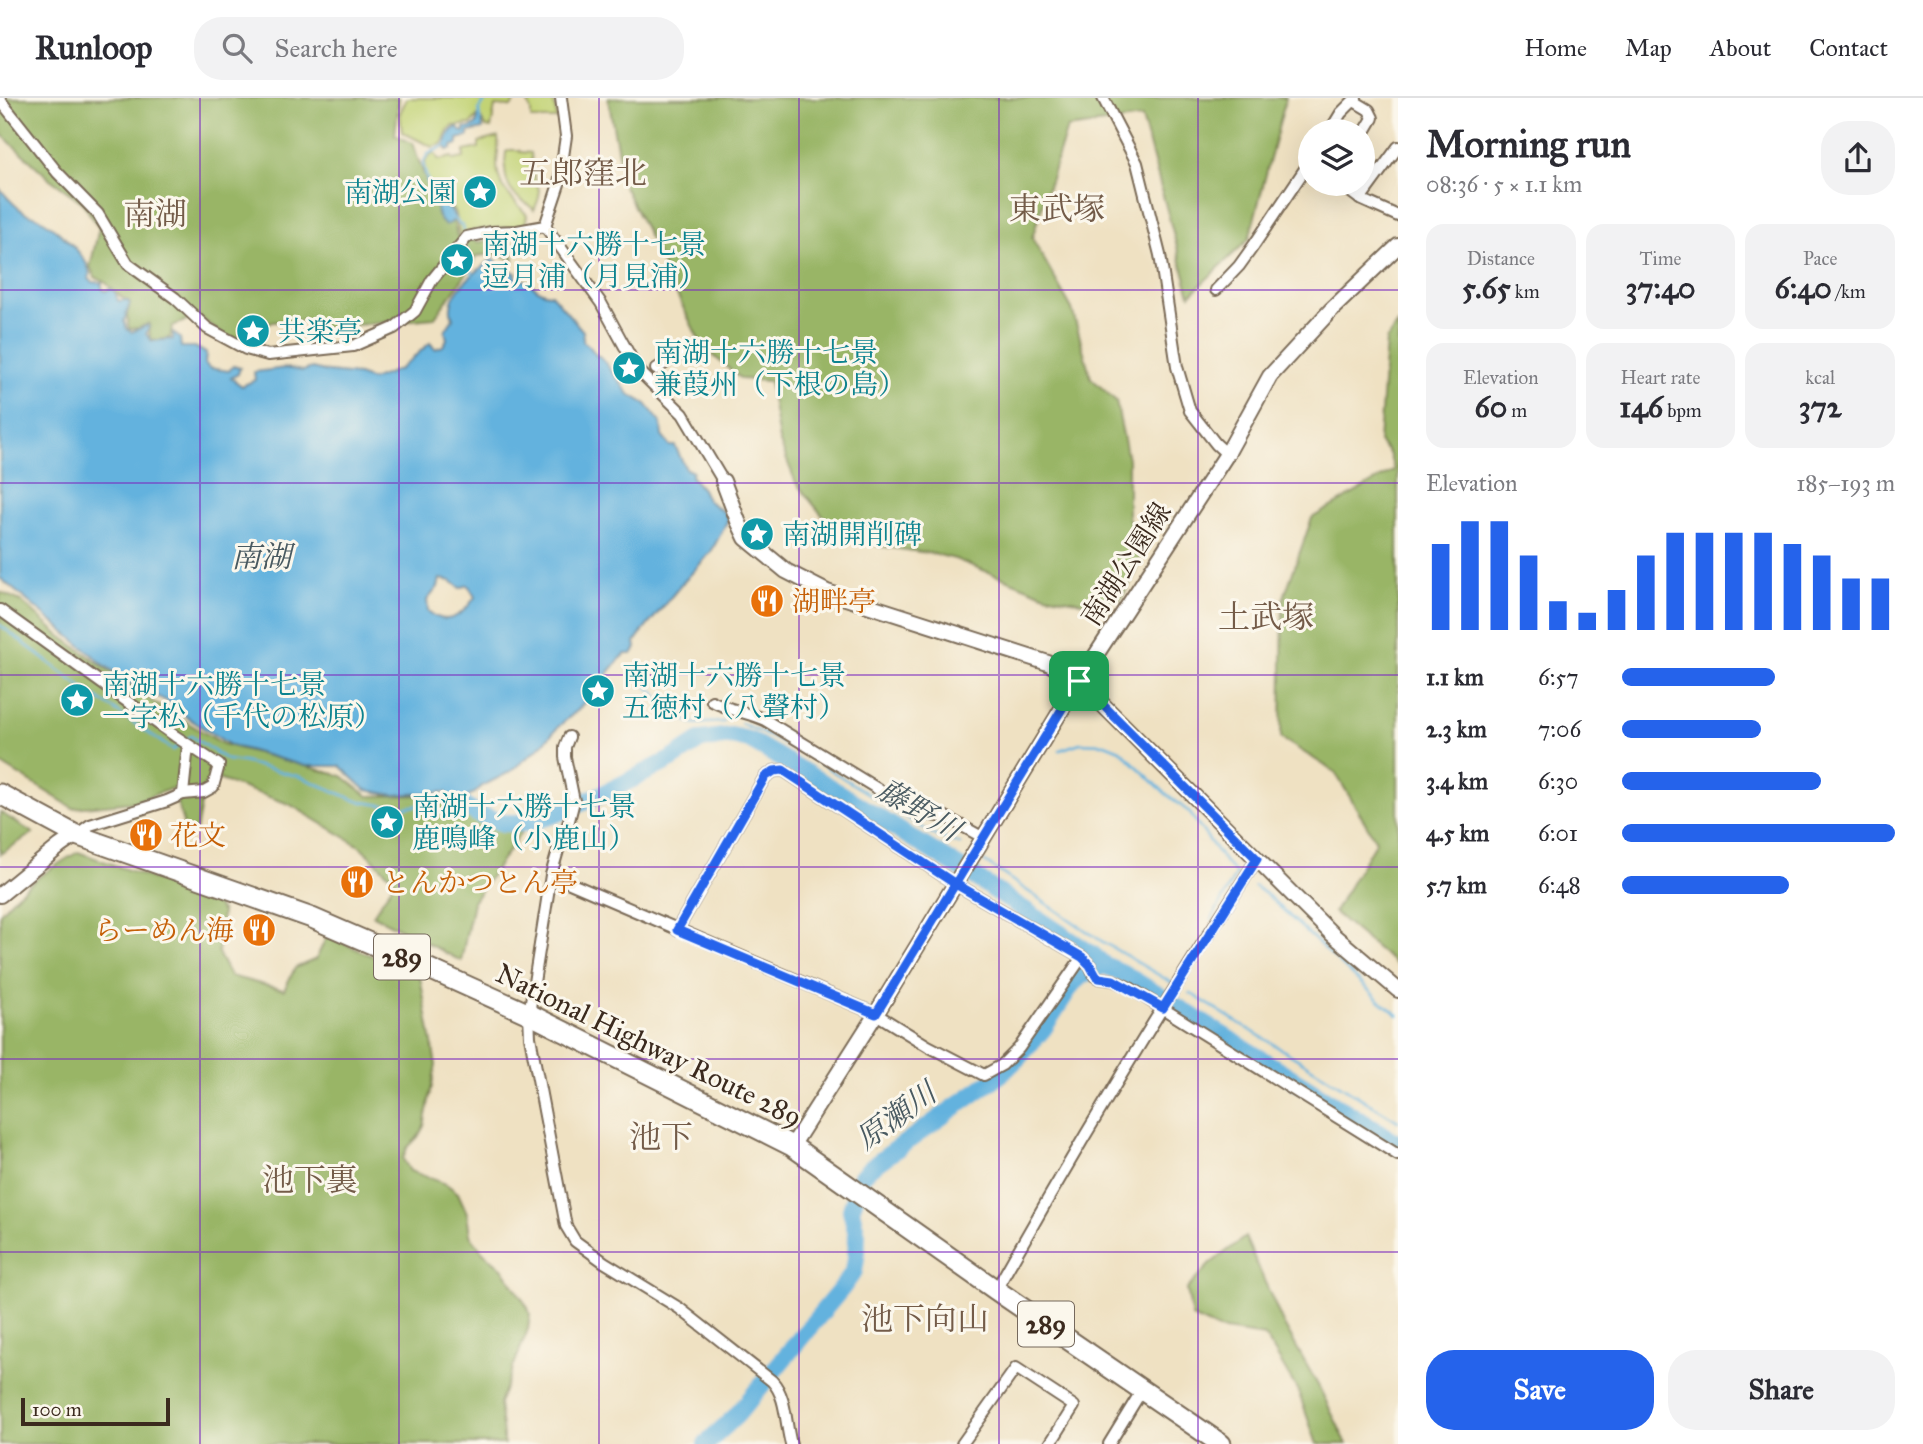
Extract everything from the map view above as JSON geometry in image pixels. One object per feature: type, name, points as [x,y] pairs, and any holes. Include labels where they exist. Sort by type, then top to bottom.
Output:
[{"type":"highway","name":"National Highway Route 289","points":[[0,794],[76,835],[312,918],[529,1014],[792,1146],[1221,1444]]},
{"type":"main road","name":"南湖公園線","points":[[792,1146],[876,1014],[1079,681],[1227,454],[1270,376],[1331,310],[1398,246]]},
{"type":"main road","points":[[723,481],[747,538],[786,571],[827,592],[1048,663],[1079,681],[1332,934],[1398,990]]},
{"type":"main road","points":[[0,895],[76,835]]},
{"type":"street","points":[[545,226],[559,184],[566,136],[561,98]]},
{"type":"street","points":[[1103,98],[1137,163],[1160,255],[1177,367],[1190,411],[1227,454]]},
{"type":"street","points":[[0,100],[57,172],[98,214],[128,264],[175,298],[207,328],[246,349],[268,355],[353,346],[394,328],[415,311],[432,281],[467,237],[545,226]]},
{"type":"street","points":[[1337,119],[1355,100],[1369,110],[1372,119]]},
{"type":"street","points":[[1360,199],[1398,147]]},
{"type":"street","points":[[1216,290],[1239,266],[1298,179]]},
{"type":"street","points":[[1356,196],[1398,216]]},
{"type":"street","points":[[545,226],[601,303],[637,369],[683,414],[723,481]]},
{"type":"street","points":[[656,369],[674,357],[691,352]]},
{"type":"street","points":[[0,610],[219,765],[213,787],[204,792],[183,794],[90,825],[76,835]]},
{"type":"street","points":[[712,701],[722,707],[765,720],[918,813],[946,817],[982,837]]},
{"type":"street","points":[[569,737],[565,757],[573,807],[551,875],[529,1014],[530,1037],[566,1226],[575,1241],[679,1308],[769,1378],[779,1388],[783,1399],[791,1444]]},
{"type":"street","points":[[183,794],[188,744]]},
{"type":"street","points":[[677,930],[765,777],[774,771],[783,770],[954,883],[1086,961],[1096,976],[1103,980],[1113,980],[1163,1008],[1398,1155]]},
{"type":"street","points":[[996,1290],[1046,1200],[1257,859]]},
{"type":"street","points":[[551,875],[876,1014],[928,1046],[984,1075],[1002,1065],[1019,1048],[1086,961]]},
{"type":"street","points":[[968,1442],[1016,1368],[1074,1406],[1050,1444]]},
{"type":"street","points":[[1109,1444],[1142,1390]]},
{"type":"green space","points":[[0,98],[399,98],[395,135],[412,143],[430,190],[452,211],[457,236],[479,242],[498,238],[511,243],[514,260],[497,254],[476,256],[434,318],[323,328],[314,320],[272,322],[265,326],[244,324],[241,339],[226,337],[197,315],[172,327],[170,338],[150,339],[149,323],[129,329],[127,315],[130,302],[95,277],[90,267],[99,228],[82,202],[50,179],[1,134]]},
{"type":"green space","points":[[407,98],[553,98],[557,119],[531,119],[527,100],[516,99],[511,107],[495,106],[491,128],[486,127],[479,115],[471,124],[453,126],[448,130],[442,144],[432,147],[402,132],[400,113]]},
{"type":"green space","points":[[608,98],[1286,98],[1249,239],[1190,295],[1142,118],[1067,128],[1032,238],[1072,309],[1091,378],[1116,401],[1128,459],[1128,516],[1141,555],[1132,580],[1121,599],[1086,603],[1046,595],[955,559],[878,546],[847,536],[831,526],[796,483],[779,440],[769,381],[741,379],[702,346],[624,186]]},
{"type":"green space","points":[[498,137],[499,178],[506,191],[527,215],[525,226],[475,230],[460,235],[455,213],[435,194],[427,180],[424,169],[426,160],[434,152],[439,160],[464,158],[464,151],[479,148],[479,142]]},
{"type":"green space","points":[[510,150],[531,153],[532,171],[539,194],[534,210],[509,187],[505,164],[506,152]]},
{"type":"green space","points":[[1398,324],[1398,966],[1334,912],[1376,841],[1335,772],[1281,738],[1283,600],[1312,518],[1394,470],[1389,453],[1379,442],[1386,340]]},
{"type":"green space","points":[[0,592],[21,601],[59,635],[153,702],[223,744],[342,776],[368,796],[435,795],[478,817],[527,824],[473,902],[461,961],[373,915],[395,881],[361,847],[289,804],[215,778],[205,783],[196,831],[186,833],[173,788],[134,802],[73,808],[0,763]]},
{"type":"green space","points":[[0,812],[33,833],[0,854]]},
{"type":"green space","points":[[78,852],[212,900],[222,912],[218,953],[230,976],[284,990],[295,968],[316,959],[327,936],[420,977],[436,1065],[424,1126],[407,1148],[403,1159],[410,1171],[446,1184],[458,1193],[467,1213],[470,1235],[483,1252],[503,1269],[528,1308],[528,1329],[499,1404],[504,1444],[0,1444],[0,913],[36,879]]},
{"type":"green space","points":[[1245,1237],[1283,1323],[1347,1444],[1317,1444],[1298,1391],[1265,1336],[1218,1329],[1192,1317],[1187,1289],[1210,1264]]},
{"type":"water","points":[[478,118],[482,121],[483,129],[469,132],[469,136],[458,139],[458,144],[447,150],[445,145],[452,130],[458,127],[464,132],[464,128],[476,125]]},
{"type":"water","name":"南湖","points":[[0,189],[17,207],[46,222],[72,245],[86,263],[89,279],[102,283],[105,291],[110,289],[115,292],[118,301],[127,300],[130,303],[124,321],[127,329],[132,332],[148,325],[146,334],[152,341],[173,339],[173,333],[180,338],[181,347],[195,347],[206,353],[205,363],[209,368],[229,371],[233,366],[240,368],[238,374],[231,378],[242,386],[255,380],[254,372],[285,368],[303,371],[312,368],[358,375],[372,380],[400,369],[430,343],[435,349],[443,346],[447,339],[445,331],[453,319],[452,301],[456,293],[477,271],[492,259],[496,260],[498,270],[512,271],[516,273],[516,278],[551,294],[583,331],[583,341],[600,356],[629,394],[646,404],[658,419],[662,436],[670,446],[675,446],[686,469],[693,472],[691,476],[707,500],[725,513],[728,520],[711,552],[639,636],[632,654],[626,654],[619,660],[579,709],[541,746],[510,772],[462,798],[444,792],[394,795],[366,790],[340,766],[305,766],[230,745],[167,701],[135,687],[103,664],[0,578]],"holes":[[[440,579],[451,581],[460,588],[468,585],[475,597],[460,614],[442,619],[428,611],[427,600],[438,587]]]},
{"type":"water","points":[[441,202],[455,217],[451,223],[445,225],[437,213],[437,204]]},
{"type":"waterway","points":[[480,120],[479,110],[487,98]]},
{"type":"waterway","points":[[443,204],[430,192],[423,163],[428,154],[448,144]]},
{"type":"waterway","points":[[452,218],[463,226],[464,230]]},
{"type":"waterway","points":[[467,249],[473,274]]},
{"type":"waterway","points":[[0,625],[77,684],[173,750],[182,743]]},
{"type":"waterway","points":[[639,679],[661,699]]},
{"type":"waterway","points":[[667,705],[688,722],[724,722]]},
{"type":"waterway","points":[[741,723],[798,750],[936,836],[960,844]]},
{"type":"waterway","points":[[187,739],[191,736],[227,760],[301,777],[357,801],[400,808],[457,800],[463,805]]},
{"type":"waterway","name":"藤野川","points":[[453,776],[458,797],[463,805],[480,815],[503,823],[525,823],[553,815],[605,793],[672,759],[701,740],[731,736],[749,740],[976,878],[1104,965],[1121,972],[1398,1144]]},
{"type":"waterway","points":[[1060,750],[1080,743],[1105,744],[1120,750],[1189,812],[1236,874],[1211,920]]},
{"type":"waterway","points":[[985,862],[1103,942],[1174,984]]},
{"type":"waterway","points":[[1254,886],[1398,1015]]},
{"type":"waterway","name":"原瀬川","points":[[706,1444],[736,1416],[854,1271],[857,1235],[851,1210],[862,1176],[1001,1074],[1043,1029],[1072,984],[1082,975],[1104,965]]},
{"type":"waterway","points":[[1190,993],[1398,1121]]},
{"type":"place","name":"南湖公園","points":[[480,192]]},
{"type":"place","name":"南湖十六勝十七景 逗月浦（月見浦）","points":[[457,260]]},
{"type":"place","name":"共楽亭","points":[[253,331]]},
{"type":"place","name":"南湖十六勝十七景 兼葭州（下根の島）","points":[[629,368]]},
{"type":"place","name":"南湖開削碑","points":[[757,534]]},
{"type":"place","name":"湖畔亭","points":[[767,601]]},
{"type":"place","name":"南湖十六勝十七景 五徳村（八聲村）","points":[[598,691]]},
{"type":"place","name":"南湖十六勝十七景 一字松（千代の松原）","points":[[77,700]]},
{"type":"place","name":"南湖十六勝十七景 鹿鳴峰（小鹿山）","points":[[387,822]]},
{"type":"place","name":"花文","points":[[146,835]]},
{"type":"place","name":"とんかつとん亭","points":[[357,882]]},
{"type":"place","name":"らーめん海","points":[[259,930]]},
{"type":"district","name":"五郎窪北","points":[[583,173]]},
{"type":"district","name":"東武塚","points":[[1057,209]]},
{"type":"district","name":"南湖","points":[[155,214]]},
{"type":"district","name":"土武塚","points":[[1266,617]]},
{"type":"district","name":"池下","points":[[661,1137]]},
{"type":"district","name":"池下裏","points":[[310,1180]]},
{"type":"district","name":"池下向山","points":[[925,1319]]},
{"type":"route","points":[[1079,681],[954,883],[876,1014],[677,930],[765,777],[774,771],[783,770],[954,883],[1082,957],[1099,978],[1113,980],[1163,1008],[1257,859],[1079,681]]}]
